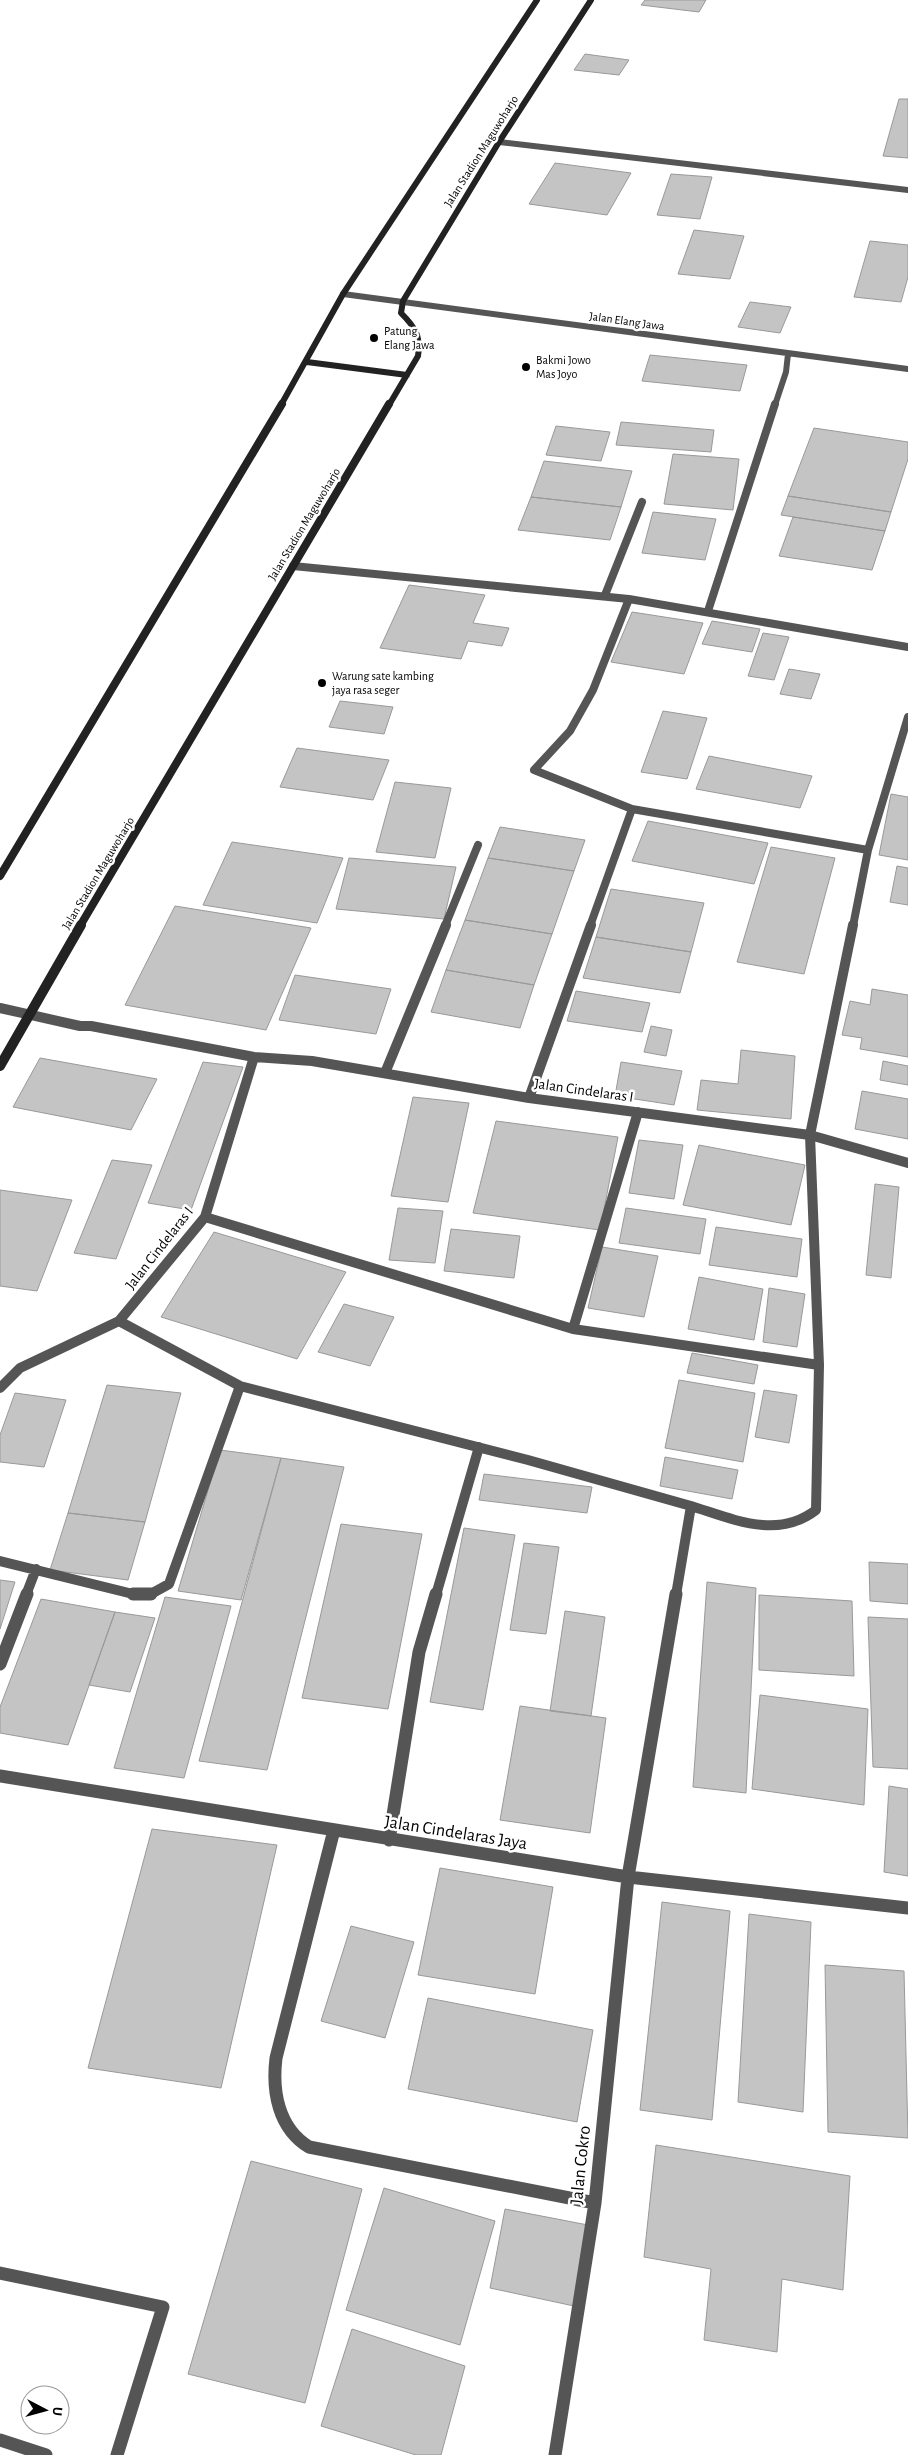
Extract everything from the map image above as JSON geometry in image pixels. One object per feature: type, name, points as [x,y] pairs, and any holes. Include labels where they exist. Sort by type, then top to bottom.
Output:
[{"type":"main road","points":[[0,876],[307,362],[343,294],[537,0]]},
{"type":"main road","name":"Jalan Stadion Maguwoharjo","points":[[0,1066],[28,1014],[418,356],[421,342],[414,326],[401,313],[402,301],[499,142],[591,0]]},
{"type":"main road","points":[[307,362],[406,375]]},
{"type":"street","points":[[499,142],[908,190]]},
{"type":"street","name":"Jalan Elang Jawa","points":[[343,294],[908,369]]},
{"type":"street","points":[[708,611],[786,372],[788,354]]},
{"type":"street","points":[[605,596],[642,502]]},
{"type":"street","points":[[293,566],[440,582],[629,599],[708,611],[908,647]]},
{"type":"street","points":[[629,599],[593,690],[570,731],[534,770],[632,809],[868,850]]},
{"type":"street","points":[[119,1321],[240,1386],[479,1447],[690,1506],[774,1526],[790,1525],[807,1520],[816,1510],[819,1365],[810,1136],[868,850],[908,717]]},
{"type":"street","points":[[529,1098],[632,809]]},
{"type":"street","points":[[385,1073],[478,845]]},
{"type":"street","name":"Jalan Cindelaras I","points":[[0,1008],[80,1026],[91,1026],[254,1057],[312,1061],[529,1098],[810,1136],[908,1163]]},
{"type":"street","name":"Jalan Cindelaras I","points":[[0,1388],[20,1368],[119,1321],[205,1217],[254,1057]]},
{"type":"street","points":[[573,1329],[638,1112]]},
{"type":"street","points":[[205,1217],[573,1329],[819,1365]]},
{"type":"street","points":[[0,1561],[137,1594],[149,1595],[169,1584],[240,1386]]},
{"type":"street","points":[[389,1840],[419,1652],[479,1447]]},
{"type":"street","name":"Jalan Cokro","points":[[555,2455],[595,2203],[628,1877],[690,1506]]},
{"type":"street","points":[[0,1664],[36,1569]]},
{"type":"street","name":"Jalan Cindelaras Jaya","points":[[0,1776],[628,1877],[908,1908]]},
{"type":"street","points":[[334,1830],[276,2058],[274,2087],[282,2114],[293,2135],[300,2143],[310,2147],[595,2203]]},
{"type":"street","points":[[0,2273],[163,2307],[117,2455]]},
{"type":"street","points":[[0,2440],[46,2455]]},
{"type":"building","points":[[645,0],[706,0],[699,12],[641,5]]},
{"type":"building","points":[[585,54],[629,60],[619,75],[574,70]]},
{"type":"building","points":[[899,99],[908,99],[908,158],[883,156]]},
{"type":"building","points":[[555,163],[631,173],[607,215],[529,204]]},
{"type":"building","points":[[671,174],[712,177],[700,219],[657,215]]},
{"type":"building","points":[[694,230],[744,236],[730,279],[678,274]]},
{"type":"building","points":[[870,241],[908,245],[908,277],[901,302],[854,297]]},
{"type":"building","points":[[750,302],[791,307],[780,333],[738,327]]},
{"type":"building","points":[[650,355],[747,365],[740,391],[642,381]]},
{"type":"building","points":[[621,422],[714,430],[711,452],[616,445]]},
{"type":"building","points":[[556,426],[610,432],[601,461],[546,455]]},
{"type":"building","points":[[814,428],[908,442],[908,459],[891,512],[788,496]]},
{"type":"building","points":[[673,454],[739,459],[733,510],[664,504]]},
{"type":"building","points":[[544,461],[632,471],[621,507],[531,497]]},
{"type":"building","points":[[788,496],[891,512],[885,531],[781,515]]},
{"type":"building","points":[[531,497],[621,507],[610,540],[518,530]]},
{"type":"building","points":[[653,512],[716,519],[705,560],[642,553]]},
{"type":"building","points":[[793,517],[885,531],[872,570],[779,556]]},
{"type":"building","points":[[409,585],[485,595],[473,623],[509,628],[502,646],[468,641],[461,659],[380,648]]},
{"type":"building","points":[[632,612],[703,623],[684,674],[611,662]]},
{"type":"building","points":[[712,621],[760,629],[752,652],[702,644]]},
{"type":"building","points":[[763,633],[789,637],[774,680],[748,676]]},
{"type":"building","points":[[789,669],[820,674],[811,699],[780,694]]},
{"type":"building","points":[[340,701],[393,707],[384,734],[329,727]]},
{"type":"building","points":[[663,711],[707,718],[687,779],[641,772]]},
{"type":"building","points":[[297,748],[389,760],[373,800],[280,787]]},
{"type":"building","points":[[709,756],[812,776],[800,808],[696,789]]},
{"type":"building","points":[[395,782],[451,788],[435,858],[376,852]]},
{"type":"building","points":[[891,794],[908,797],[908,860],[879,855]]},
{"type":"building","points":[[648,821],[768,843],[754,884],[632,861]]},
{"type":"building","points":[[500,827],[585,840],[574,871],[488,858]]},
{"type":"building","points":[[232,842],[343,858],[317,923],[203,905]]},
{"type":"building","points":[[771,847],[835,858],[804,974],[737,962]]},
{"type":"building","points":[[349,858],[456,867],[444,919],[336,909]]},
{"type":"building","points":[[488,858],[574,871],[552,934],[465,920]]},
{"type":"building","points":[[897,866],[908,868],[908,905],[890,902]]},
{"type":"building","points":[[611,889],[704,903],[691,952],[596,937]]},
{"type":"building","points":[[175,906],[311,928],[266,1030],[125,1005]]},
{"type":"building","points":[[465,920],[552,934],[534,985],[446,970]]},
{"type":"building","points":[[596,937],[691,952],[680,993],[583,978]]},
{"type":"building","points":[[446,970],[534,985],[520,1028],[431,1012]]},
{"type":"building","points":[[295,975],[391,989],[376,1034],[279,1020]]},
{"type":"building","points":[[872,989],[908,995],[908,1057],[860,1049],[862,1038],[842,1035],[850,1001],[870,1005]]},
{"type":"building","points":[[576,991],[650,1003],[642,1032],[567,1021]]},
{"type":"building","points":[[651,1026],[672,1030],[666,1056],[644,1052]]},
{"type":"building","points":[[741,1050],[795,1056],[791,1119],[697,1110],[701,1080],[738,1084]]},
{"type":"building","points":[[40,1058],[157,1079],[131,1130],[13,1107]]},
{"type":"building","points":[[883,1061],[908,1066],[908,1085],[880,1080]]},
{"type":"building","points":[[203,1062],[243,1067],[191,1210],[148,1203]]},
{"type":"building","points":[[621,1062],[682,1071],[674,1105],[615,1096]]},
{"type":"building","points":[[862,1091],[908,1099],[908,1139],[855,1129]]},
{"type":"building","points":[[413,1097],[469,1103],[448,1202],[391,1196]]},
{"type":"building","points":[[496,1121],[618,1137],[600,1230],[473,1213]]},
{"type":"building","points":[[639,1140],[683,1145],[674,1199],[629,1193]]},
{"type":"building","points":[[699,1145],[805,1165],[791,1225],[683,1205]]},
{"type":"building","points":[[112,1160],[152,1165],[116,1259],[74,1253]]},
{"type":"building","points":[[875,1184],[899,1187],[891,1278],[866,1275]]},
{"type":"building","points":[[0,1190],[72,1200],[37,1291],[0,1286]]},
{"type":"building","points":[[398,1208],[443,1211],[435,1263],[389,1260]]},
{"type":"building","points":[[626,1208],[706,1219],[700,1254],[619,1243]]},
{"type":"building","points":[[716,1227],[802,1239],[797,1277],[709,1265]]},
{"type":"building","points":[[451,1229],[520,1236],[514,1278],[444,1271]]},
{"type":"building","points":[[214,1232],[346,1272],[297,1359],[161,1317]]},
{"type":"building","points":[[602,1247],[658,1256],[644,1317],[588,1308]]},
{"type":"building","points":[[699,1277],[763,1289],[754,1340],[688,1329]]},
{"type":"building","points":[[769,1288],[805,1294],[797,1347],[763,1342]]},
{"type":"building","points":[[344,1304],[394,1317],[370,1366],[318,1352]]},
{"type":"building","points":[[692,1353],[758,1365],[754,1384],[687,1373]]},
{"type":"building","points":[[679,1380],[755,1393],[743,1462],[665,1448]]},
{"type":"building","points":[[107,1385],[181,1393],[145,1522],[68,1513]]},
{"type":"building","points":[[764,1390],[797,1395],[789,1443],[755,1437]]},
{"type":"building","points":[[15,1393],[66,1400],[44,1467],[0,1462],[0,1435]]},
{"type":"building","points":[[220,1450],[281,1458],[241,1600],[178,1591]]},
{"type":"building","points":[[665,1457],[738,1470],[732,1499],[660,1486]]},
{"type":"building","points":[[281,1458],[344,1467],[267,1770],[199,1761]]},
{"type":"building","points":[[484,1474],[592,1487],[587,1513],[479,1500]]},
{"type":"building","points":[[68,1513],[145,1522],[128,1580],[50,1570]]},
{"type":"building","points":[[341,1524],[422,1534],[388,1709],[302,1698]]},
{"type":"building","points":[[464,1528],[515,1535],[483,1710],[430,1702]]},
{"type":"building","points":[[524,1543],[559,1547],[546,1634],[510,1630]]},
{"type":"building","points":[[869,1562],[908,1564],[908,1604],[870,1601]]},
{"type":"building","points":[[0,1580],[15,1582],[0,1629]]},
{"type":"building","points":[[707,1582],[756,1588],[746,1793],[693,1787]]},
{"type":"building","points":[[759,1595],[852,1601],[854,1676],[759,1670]]},
{"type":"building","points":[[165,1597],[231,1606],[184,1778],[114,1768]]},
{"type":"building","points":[[41,1599],[115,1612],[68,1745],[0,1733],[0,1707]]},
{"type":"building","points":[[565,1611],[605,1617],[591,1716],[550,1711]]},
{"type":"building","points":[[115,1612],[155,1618],[130,1692],[89,1685]]},
{"type":"building","points":[[868,1617],[908,1619],[908,1769],[873,1767]]},
{"type":"building","points":[[760,1695],[868,1709],[864,1805],[752,1789]]},
{"type":"building","points":[[520,1706],[606,1718],[590,1833],[500,1820]]},
{"type":"building","points":[[889,1786],[908,1789],[908,1876],[884,1872]]},
{"type":"building","points":[[152,1829],[277,1845],[221,2088],[88,2068]]},
{"type":"building","points":[[440,1868],[553,1887],[535,1994],[418,1975]]},
{"type":"building","points":[[662,1902],[730,1911],[712,2120],[640,2110]]},
{"type":"building","points":[[749,1914],[811,1922],[803,2112],[738,2102]]},
{"type":"building","points":[[351,1926],[414,1942],[385,2038],[321,2021]]},
{"type":"building","points":[[825,1965],[904,1971],[908,2138],[828,2132]]},
{"type":"building","points":[[428,1998],[593,2030],[577,2122],[408,2089]]},
{"type":"building","points":[[656,2145],[850,2176],[843,2290],[782,2279],[777,2352],[704,2340],[711,2269],[644,2257]]},
{"type":"building","points":[[251,2161],[362,2189],[305,2403],[188,2374]]},
{"type":"building","points":[[384,2188],[495,2221],[460,2345],[346,2310]]},
{"type":"building","points":[[505,2209],[588,2225],[574,2306],[490,2288]]},
{"type":"building","points":[[352,2329],[465,2366],[441,2455],[416,2455],[321,2426]]},
{"type":"place","name":"Patung Elang Jawa","points":[[374,338]]},
{"type":"place","name":"Bakmi Jowo Mas Joyo","points":[[526,367]]},
{"type":"place","name":"Warung sate kambing jaya rasa seger","points":[[322,683]]}]
